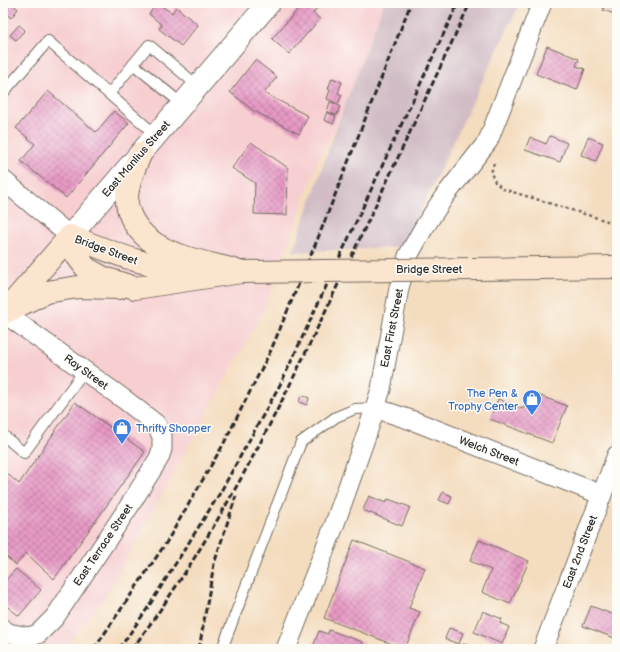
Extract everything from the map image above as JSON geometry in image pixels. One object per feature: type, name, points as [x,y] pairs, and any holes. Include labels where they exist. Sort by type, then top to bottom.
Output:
[{"type":"main road","points":[[141,153],[132,174],[126,197],[129,213],[136,228],[151,242],[169,252],[241,272]]},
{"type":"main road","name":"Bridge Street","points":[[70,236],[74,252],[86,268],[104,278],[135,288],[241,272]]},
{"type":"main road","name":"Bridge Street","points":[[70,236],[145,264],[174,270],[241,272],[617,267]]},
{"type":"main road","name":"East Manlius Street","points":[[7,306],[70,236]]},
{"type":"main road","points":[[7,306],[46,292],[78,287],[135,288]]},
{"type":"street","name":"East Manlius Street","points":[[70,236],[268,3]]},
{"type":"street","name":"East First Street","points":[[286,649],[334,526],[375,408],[381,388],[399,288],[408,256],[440,204],[488,142],[542,3]]},
{"type":"street","points":[[4,182],[70,236]]},
{"type":"street","name":"Ray Street","points":[[7,306],[65,357],[156,424],[162,436]]},
{"type":"street","name":"Welch Street","points":[[375,408],[414,421],[602,495]]},
{"type":"street","name":"East Terrace Street","points":[[3,629],[8,633],[29,637],[38,634],[55,617],[128,508],[159,458],[162,449],[162,436]]},
{"type":"street","name":"East 2nd Street","points":[[543,649],[617,455]]},
{"type":"lane","points":[[3,93],[48,41],[156,135]]},
{"type":"lane","points":[[109,94],[149,45],[198,86]]},
{"type":"lane","points":[[133,64],[182,104]]},
{"type":"lane","points":[[3,435],[24,453],[84,371]]},
{"type":"lane","points":[[222,649],[302,442],[336,417],[355,409],[375,408]]},
{"type":"path","points":[[488,142],[499,146],[491,173],[495,182],[503,189],[617,224]]},
{"type":"shaded area","points":[[18,3],[384,3],[338,123],[319,158],[264,310],[104,599],[64,649],[3,649],[3,16]]},
{"type":"shaded area","points":[[384,3],[520,3],[403,247],[293,252],[338,123]]},
{"type":"building","points":[[3,3],[11,3],[18,9],[11,18],[3,11]]},
{"type":"building","points":[[157,3],[172,13],[176,7],[198,25],[181,46],[159,29],[162,25],[149,14]]},
{"type":"building","points":[[303,3],[322,3],[313,13],[320,19],[289,54],[272,39]]},
{"type":"building","points":[[606,3],[617,3],[617,15],[603,10]]},
{"type":"building","points":[[19,25],[25,30],[16,40],[10,35]]},
{"type":"building","points":[[547,46],[579,59],[576,66],[585,69],[577,90],[536,74]]},
{"type":"building","points":[[255,60],[277,77],[264,93],[308,116],[299,134],[254,111],[230,92]]},
{"type":"building","points":[[332,78],[342,82],[338,93],[342,95],[338,104],[327,99],[330,90],[328,89]]},
{"type":"building","points":[[48,91],[96,132],[114,111],[129,123],[66,198],[21,161],[35,144],[16,128]]},
{"type":"building","points":[[330,102],[340,106],[337,115],[327,112]]},
{"type":"building","points":[[327,112],[336,116],[333,124],[324,120]]},
{"type":"building","points":[[550,136],[567,143],[560,162],[525,150],[530,137],[546,144]]},
{"type":"building","points":[[588,137],[603,143],[596,161],[581,155]]},
{"type":"building","points":[[251,142],[288,168],[287,215],[254,214],[255,183],[232,168]]},
{"type":"building","points":[[530,392],[567,406],[552,443],[490,419],[498,399],[523,409]]},
{"type":"building","points":[[301,395],[309,398],[307,405],[299,402]]},
{"type":"building","points":[[75,402],[145,452],[54,579],[26,553],[16,565],[3,554],[3,470],[19,484]]},
{"type":"building","points":[[443,492],[452,496],[449,504],[439,500]]},
{"type":"building","points":[[369,496],[386,503],[388,499],[410,507],[402,526],[363,510]]},
{"type":"building","points":[[354,540],[425,568],[409,608],[420,612],[405,649],[324,618]]},
{"type":"building","points":[[479,540],[529,561],[510,604],[482,592],[491,570],[470,561]]},
{"type":"building","points":[[16,569],[41,590],[19,616],[3,603],[3,583]]},
{"type":"building","points":[[591,606],[617,616],[617,639],[583,626]]},
{"type":"building","points":[[483,611],[502,619],[500,623],[509,627],[502,644],[474,632]]},
{"type":"building","points":[[449,628],[463,633],[459,644],[445,639]]},
{"type":"building","points":[[329,630],[363,642],[361,649],[318,649],[313,647],[319,631],[328,634]]},
{"type":"building","points":[[463,644],[477,649],[452,649],[453,645],[461,648]]},
{"type":"railway","points":[[94,649],[166,543],[223,445],[271,350],[318,238],[411,3]]},
{"type":"railway","points":[[119,649],[147,609],[220,493],[282,381],[458,3]]},
{"type":"railway","points":[[132,649],[161,608],[216,523],[264,435],[384,188],[470,3]]},
{"type":"railway","points":[[199,649],[214,564],[236,496]]},
{"type":"place","name":"The Pen & Trophy Center","points":[[532,416]]},
{"type":"place","name":"Thrifty Shopper","points":[[122,445]]}]
